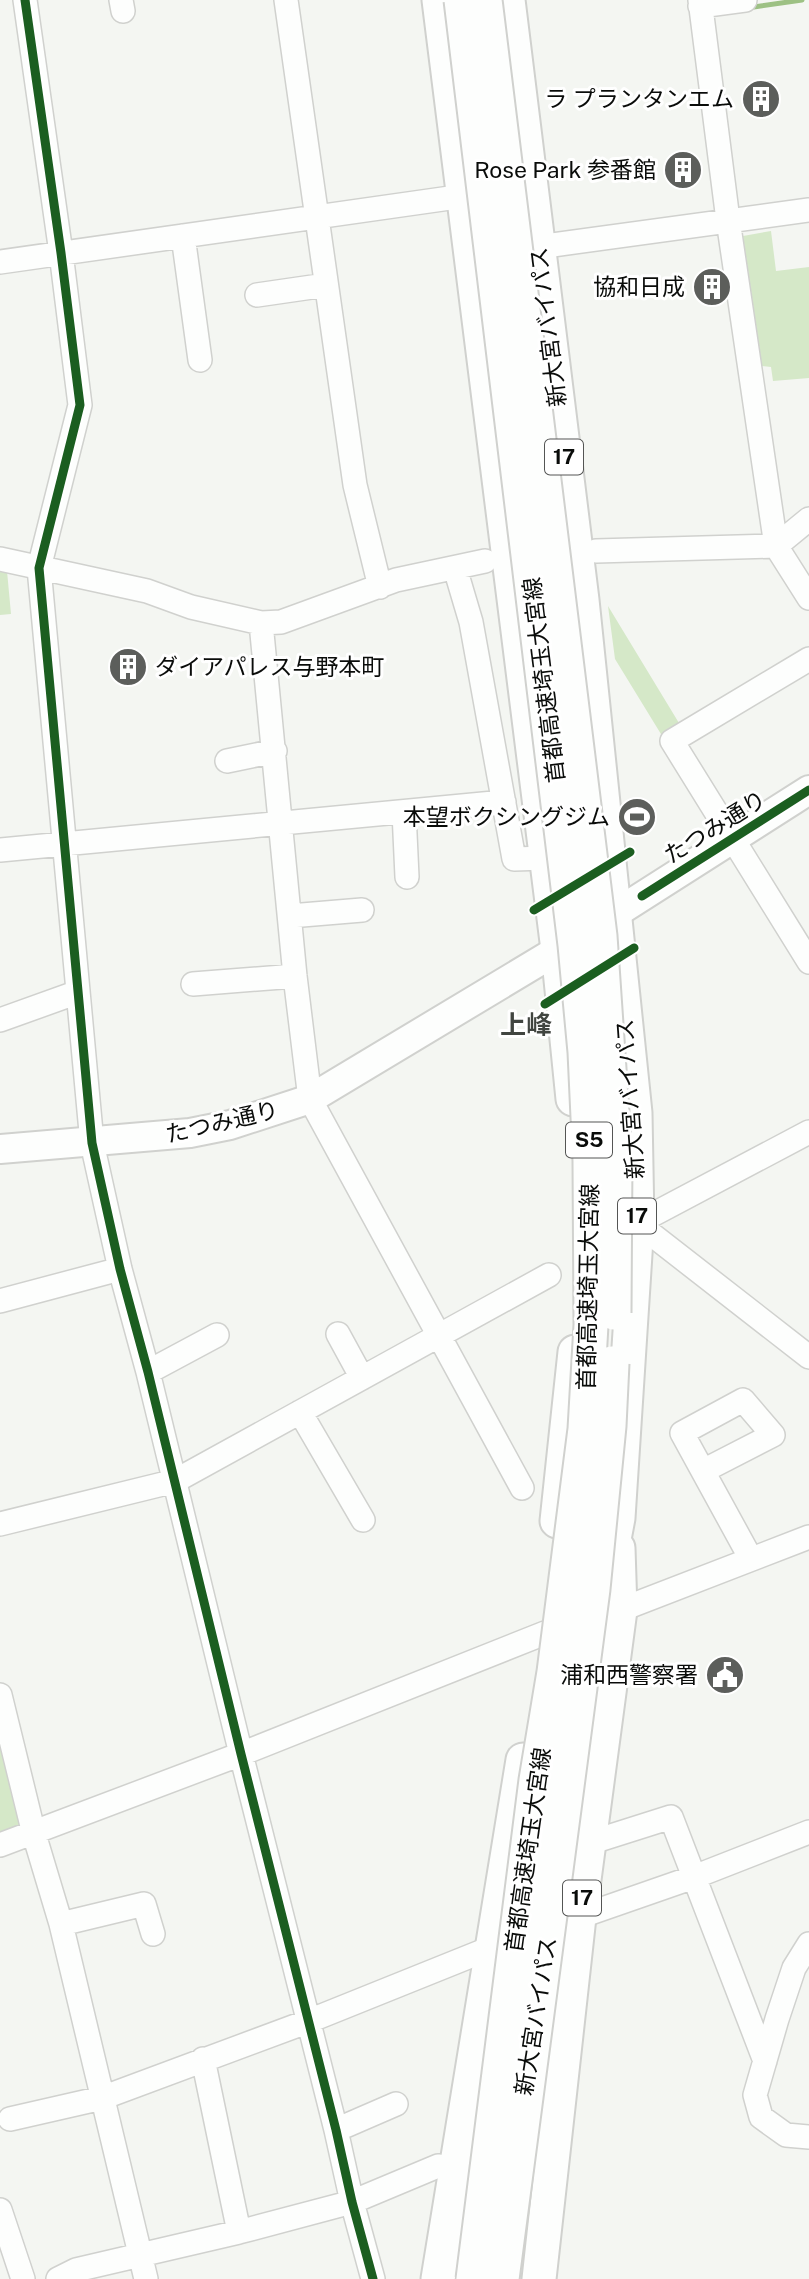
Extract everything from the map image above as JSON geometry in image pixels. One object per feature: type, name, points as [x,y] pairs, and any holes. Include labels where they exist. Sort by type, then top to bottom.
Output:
[{"type":"highway","name":"新大宮バイパス","points":[[439,0],[558,950],[580,1166],[576,1336],[543,1645],[500,2136],[493,2279]]},
{"type":"highway","name":"首都高速埼玉大宮線","points":[[461,0],[575,945],[585,1052],[590,1161],[591,1325],[585,1429],[554,1672],[536,1780],[493,2279]]},
{"type":"highway","name":"首都高速埼玉大宮線","points":[[485,0],[600,936],[615,1157],[614,1317],[610,1412],[593,1589],[493,2279]]},
{"type":"highway","name":"新大宮バイパス","points":[[493,2279],[608,1620],[618,1518],[637,1223],[635,1113],[582,600],[508,0]]},
{"type":"highway","name":"17","points":[[539,2279],[589,1843],[608,1620]]},
{"type":"highway","points":[[438,2279],[543,1645]]},
{"type":"highway","points":[[456,2279],[509,1907],[536,1780]]},
{"type":"main road","name":"たつみ通り","points":[[0,1149],[190,1133],[253,1118],[310,1099],[558,950],[809,790]]},
{"type":"street","points":[[25,0],[80,405],[39,568],[92,1143],[120,1269],[148,1372],[373,2279]]},
{"type":"street","points":[[286,0],[355,485],[380,587]]},
{"type":"street","points":[[745,0],[700,3],[728,220],[776,546],[809,598]]},
{"type":"street","points":[[0,262],[464,195]]},
{"type":"street","points":[[538,247],[809,210]]},
{"type":"street","points":[[183,236],[200,360]]},
{"type":"street","points":[[257,295],[326,285]]},
{"type":"street","points":[[596,551],[776,546],[809,519]]},
{"type":"street","points":[[0,559],[147,592],[191,607],[261,623],[281,622],[396,580],[485,561]]},
{"type":"street","points":[[455,568],[471,622],[514,859],[546,858]]},
{"type":"street","points":[[261,623],[295,976],[310,1099],[522,1488]]},
{"type":"street","points":[[809,659],[672,741],[809,962]]},
{"type":"street","points":[[227,761],[275,751]]},
{"type":"street","points":[[0,850],[504,802]]},
{"type":"street","points":[[404,812],[407,877]]},
{"type":"street","points":[[290,916],[362,910]]},
{"type":"street","points":[[194,984],[295,976]]},
{"type":"street","points":[[0,1020],[78,992]]},
{"type":"street","points":[[809,1132],[637,1223],[809,1357]]},
{"type":"street","points":[[0,1301],[120,1269]]},
{"type":"street","points":[[0,1524],[175,1481],[550,1275]]},
{"type":"street","points":[[338,1334],[362,1378]]},
{"type":"street","points":[[148,1372],[217,1335]]},
{"type":"street","points":[[300,1412],[363,1520]]},
{"type":"street","points":[[703,1471],[751,1559]]},
{"type":"street","points":[[608,1620],[809,1537]]},
{"type":"street","points":[[0,1845],[543,1645]]},
{"type":"street","points":[[0,1695],[34,1834],[61,1924],[146,2279]]},
{"type":"street","points":[[589,1843],[671,1816],[765,2062]]},
{"type":"street","points":[[579,1917],[694,1877],[809,1832]]},
{"type":"street","points":[[61,1924],[144,1904],[153,1934]]},
{"type":"street","points":[[808,2140],[786,2135],[761,2117],[755,2095],[794,1968],[809,1944]]},
{"type":"street","points":[[10,2119],[102,2098],[309,2021],[493,1947]]},
{"type":"street","points":[[203,2059],[239,2232]]},
{"type":"street","points":[[336,2130],[396,2104]]},
{"type":"street","points":[[58,2279],[76,2270],[352,2202],[438,2166],[446,2167]]},
{"type":"street","points":[[0,2210],[23,2279]]},
{"type":"green space","points":[[771,231],[776,271],[809,267],[809,378],[773,381],[771,367],[762,366],[743,236]]},
{"type":"green space","points":[[0,571],[7,571],[11,614],[0,615]]},
{"type":"green space","points":[[608,606],[682,728],[664,739],[615,659]]},
{"type":"green space","points":[[0,1717],[24,1806],[19,1828],[0,1835]]},
{"type":"waterway","points":[[747,8],[802,0]]},
{"type":"cycle path","points":[[25,0],[80,405],[39,568],[92,1143],[120,1269],[148,1372],[373,2279]]},
{"type":"cycle path","points":[[642,896],[809,790]]},
{"type":"cycle path","points":[[534,910],[630,852]]},
{"type":"cycle path","points":[[545,1004],[634,948]]},
{"type":"place","name":"ラ プランタンエム","points":[[761,99]]},
{"type":"place","name":"Rose Park 参番館","points":[[683,170]]},
{"type":"place","name":"協和日成","points":[[712,287]]},
{"type":"place","name":"ダイアパレス与野本町","points":[[128,667]]},
{"type":"place","name":"本望ボクシングジム","points":[[637,817]]},
{"type":"place","name":"浦和西警察署","points":[[725,1675]]},
{"type":"district","name":"上峰","points":[[526,1025]]}]
